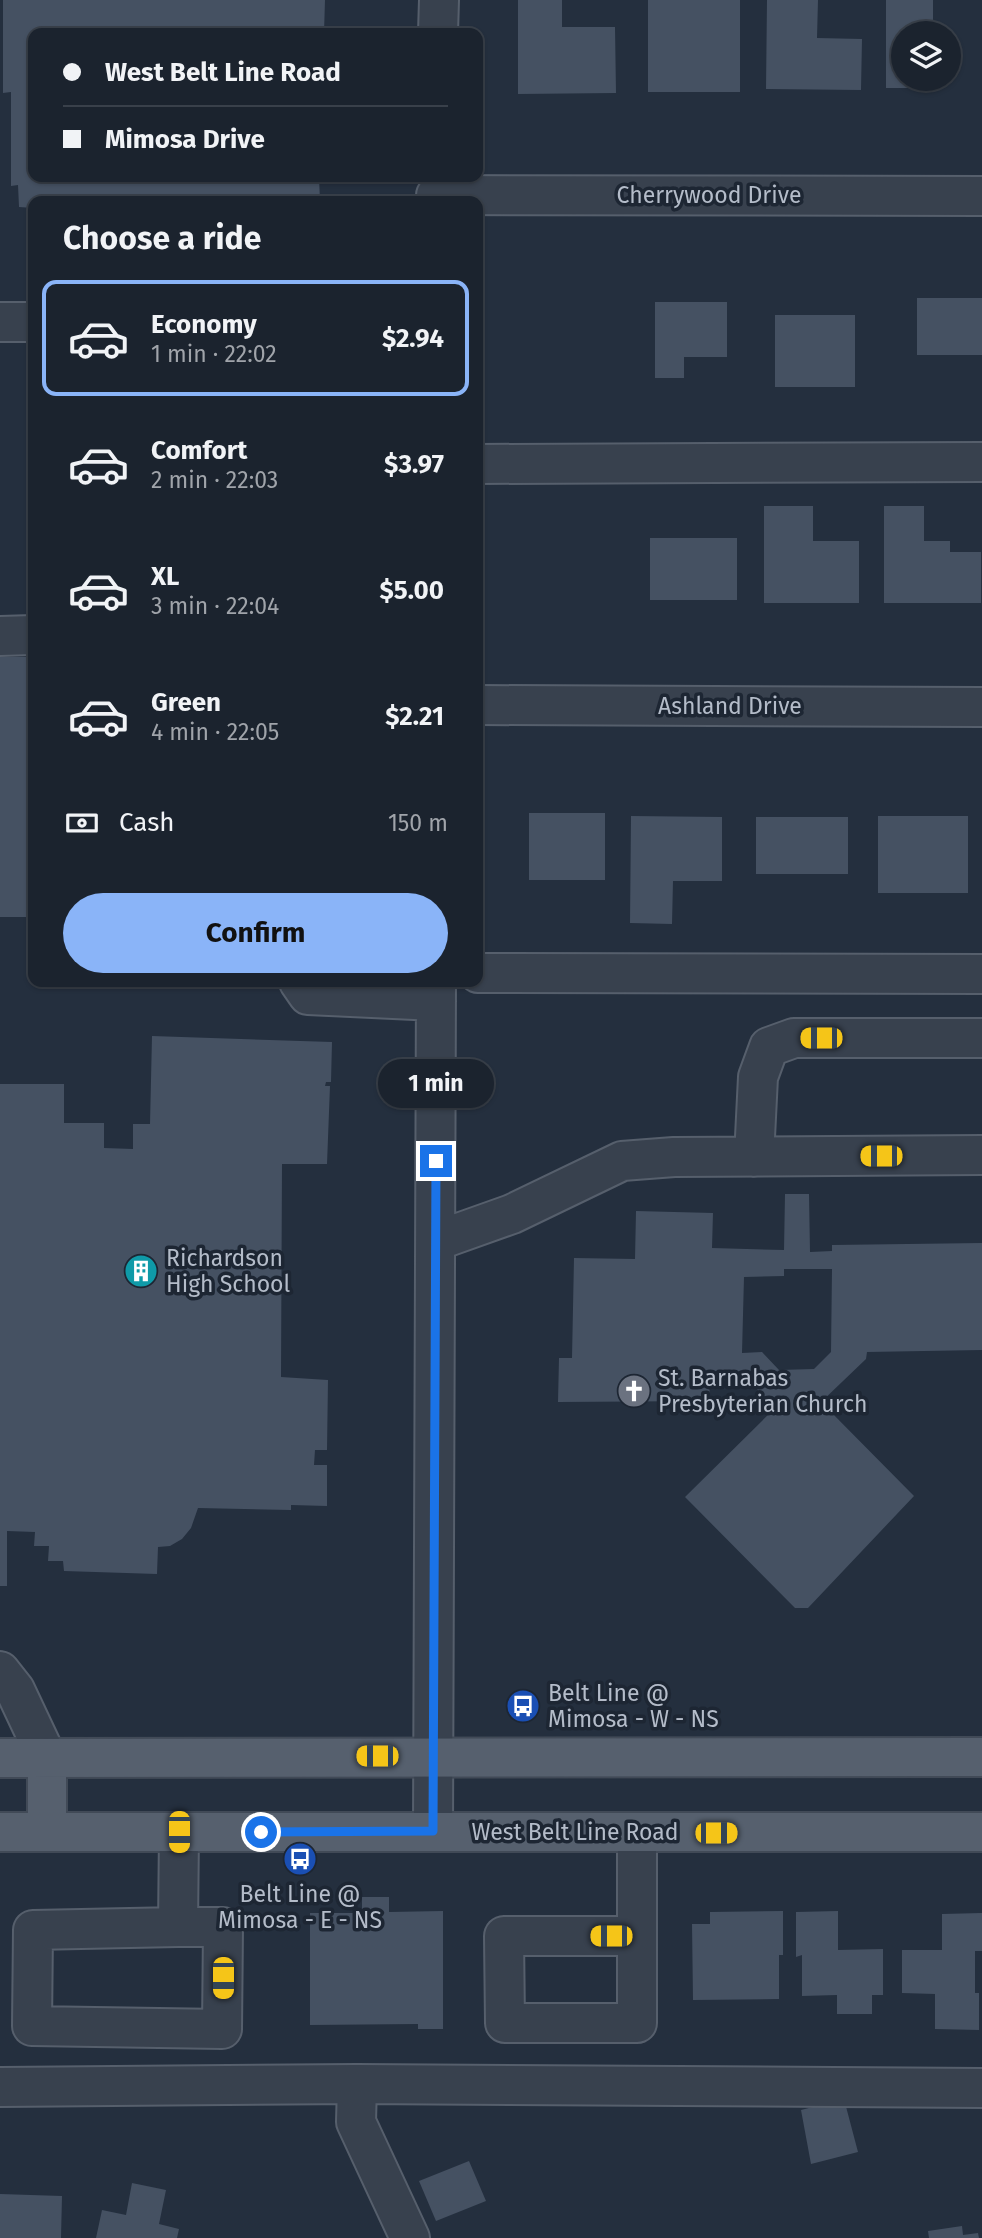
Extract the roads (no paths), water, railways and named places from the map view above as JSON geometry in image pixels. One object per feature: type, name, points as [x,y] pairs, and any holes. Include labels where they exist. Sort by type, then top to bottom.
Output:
[{"type":"main road","points":[[0,1758],[982,1757]]},
{"type":"main road","points":[[47,1758],[47,1832]]},
{"type":"main road","name":"West Belt Line Road","points":[[0,1832],[982,1832]]},
{"type":"street","points":[[438,28],[439,0]]},
{"type":"street","name":"Cherrywood Drive","points":[[437,191],[982,195]]},
{"type":"street","points":[[0,321],[28,322]]},
{"type":"street","points":[[483,464],[982,462]]},
{"type":"street","points":[[0,636],[28,635]]},
{"type":"street","name":"Ashland Drive","points":[[483,705],[982,707]]},
{"type":"street","points":[[483,973],[982,974]]},
{"type":"street","points":[[303,988],[436,991],[433,1831]]},
{"type":"street","points":[[754,1157],[758,1077],[769,1047],[794,1038],[982,1038]]},
{"type":"street","points":[[436,1241],[512,1214],[622,1161],[674,1157],[982,1155]]},
{"type":"street","points":[[0,1671],[15,1690],[47,1758]]},
{"type":"street","points":[[178,1927],[179,1832]]},
{"type":"street","points":[[637,1833],[637,1936]]},
{"type":"street","points":[[178,1927],[223,1927],[222,2029],[32,2026],[33,1930],[178,1927]]},
{"type":"street","points":[[357,2084],[356,2122],[410,2238]]},
{"type":"street","points":[[0,2087],[357,2084],[982,2088]]},
{"type":"place","name":"Richardson High School","points":[[141,1271]]},
{"type":"place","name":"St. Barnabas Presbyterian Church","points":[[634,1391]]},
{"type":"place","name":"Belt Line @ Mimosa - W - NS","points":[[523,1706]]},
{"type":"place","name":"Belt Line @ Mimosa - E - NS","points":[[300,1859]]}]
